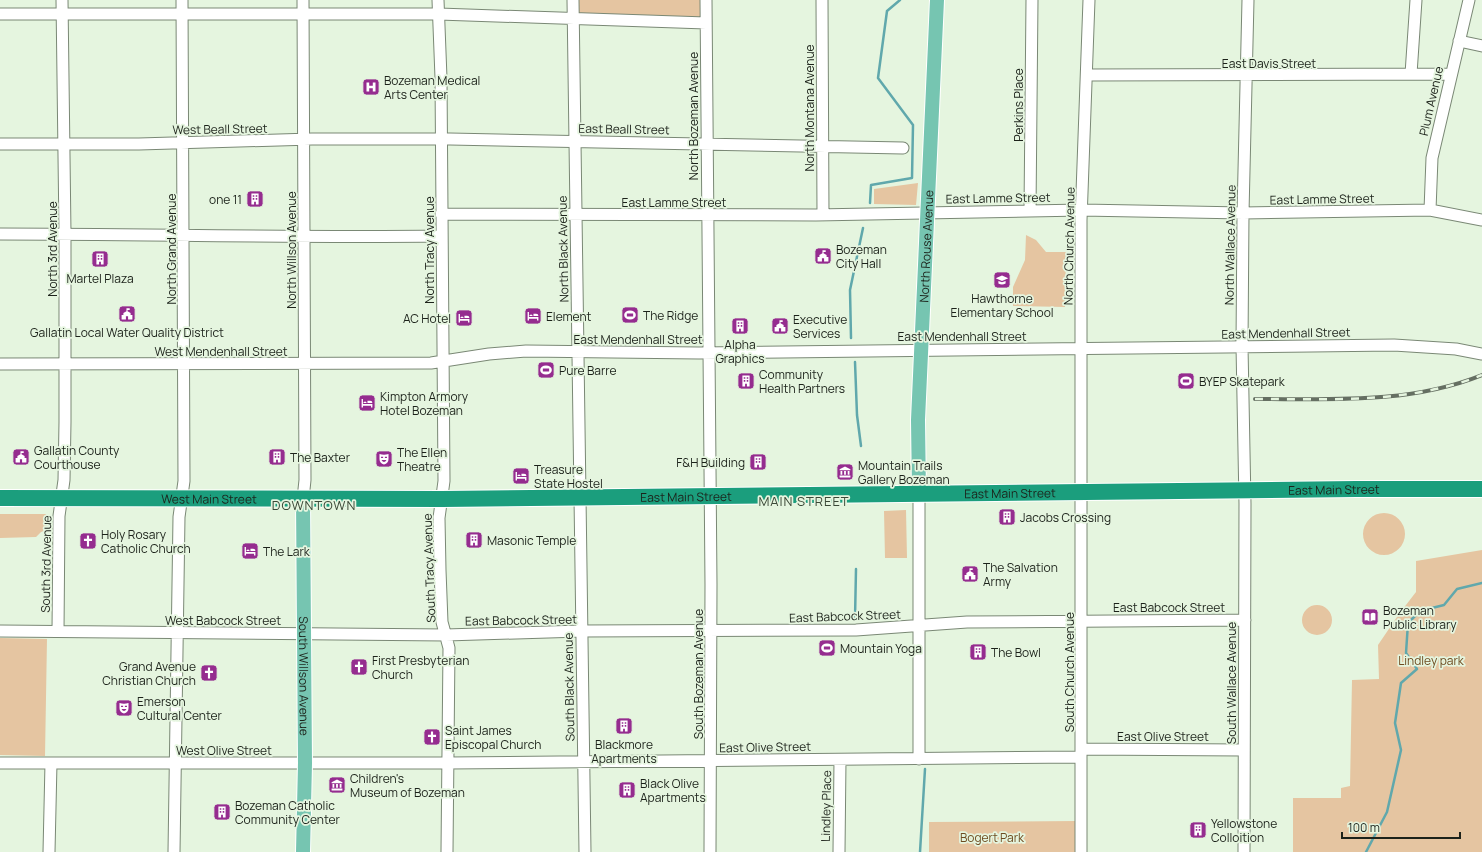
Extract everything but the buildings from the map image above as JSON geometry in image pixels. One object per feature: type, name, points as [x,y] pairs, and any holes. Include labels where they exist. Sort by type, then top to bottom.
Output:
[{"type":"highway","name":"East Main Street","points":[[442,499],[919,493],[1245,491],[1481,487]]},
{"type":"highway","name":"West Main Street","points":[[0,498],[442,499]]},
{"type":"main road","name":"North Rouse Avenue","points":[[919,493],[918,420],[937,0]]},
{"type":"main road","name":"South Willson Avenue","points":[[303,499],[305,764],[303,852]]},
{"type":"street","name":"North 3rd Avenue","points":[[62,0],[65,234],[64,480],[62,498]]},
{"type":"street","name":"North Grand Avenue","points":[[174,852],[179,517],[184,481],[184,143],[182,0]]},
{"type":"street","name":"North Willson Avenue","points":[[303,499],[305,480],[303,140],[304,0]]},
{"type":"street","name":"North Tracy Avenue","points":[[438,0],[441,139],[444,481],[442,499]]},
{"type":"street","name":"North Black Avenue","points":[[573,0],[580,498]]},
{"type":"street","name":"North Bozeman Avenue","points":[[706,0],[706,216],[710,496]]},
{"type":"street","name":"North Montana Avenue","points":[[822,0],[823,215]]},
{"type":"street","name":"Perkins Place","points":[[1030,211],[1032,0]]},
{"type":"street","name":"North Church Avenue","points":[[1082,492],[1080,348],[1082,210],[1088,75],[1089,0]]},
{"type":"street","name":"North Wallace Avenue","points":[[1245,491],[1242,346],[1243,213],[1248,0]]},
{"type":"street","points":[[1411,74],[1416,0]]},
{"type":"street","name":"Plum Avenue","points":[[1430,210],[1432,158],[1469,0]]},
{"type":"street","points":[[0,14],[438,14],[706,23]]},
{"type":"street","points":[[1459,40],[1482,46]]},
{"type":"street","name":"East Davis Street","points":[[1088,75],[1247,76],[1451,74]]},
{"type":"street","name":"East Beall Street","points":[[441,139],[903,148]]},
{"type":"street","name":"West Beall Street","points":[[0,144],[441,139]]},
{"type":"street","name":"East Lamme Street","points":[[441,214],[706,216],[1082,210],[1243,213],[1430,210],[1482,220]]},
{"type":"street","points":[[0,234],[184,234],[304,238],[441,236]]},
{"type":"street","name":"East Mendenhall Street","points":[[443,361],[489,354],[526,351],[708,353],[921,349],[1242,346],[1394,345],[1456,349],[1482,354]]},
{"type":"street","name":"West Mendenhall Street","points":[[0,364],[304,364],[431,363],[443,361]]},
{"type":"street","name":"South Wallace Avenue","points":[[1244,852],[1245,491]]},
{"type":"street","name":"South Church Avenue","points":[[1081,852],[1082,492]]},
{"type":"street","points":[[919,493],[919,759]]},
{"type":"street","name":"South Bozeman Avenue","points":[[710,496],[710,852]]},
{"type":"street","name":"South 3rd Avenue","points":[[58,631],[59,516],[62,498]]},
{"type":"street","name":"South Black Avenue","points":[[580,498],[585,852]]},
{"type":"street","name":"South Tracy Avenue","points":[[442,499],[439,518],[442,622],[449,648],[447,852]]},
{"type":"street","name":"East Babcock Street","points":[[446,635],[581,631],[856,630],[967,622],[1245,620]]},
{"type":"street","name":"West Babcock Street","points":[[0,631],[446,635]]},
{"type":"street","name":"East Olive Street","points":[[448,764],[919,759],[1081,753],[1244,750]]},
{"type":"street","name":"Lindley Place","points":[[839,852],[840,760]]},
{"type":"street","name":"West Olive Street","points":[[0,764],[448,764]]},
{"type":"street","points":[[49,852],[51,764]]},
{"type":"green space","points":[[573,0],[706,0],[706,23],[574,19]]},
{"type":"green space","points":[[918,183],[916,205],[874,204],[874,189]]},
{"type":"green space","points":[[1026,235],[1036,240],[1046,252],[1066,252],[1065,307],[1013,306],[1013,287],[1025,260]]},
{"type":"green space","points":[[906,510],[907,558],[885,558],[884,511]]},
{"type":"green space","points":[[1380,513],[1388,513],[1396,516],[1402,522],[1405,534],[1402,546],[1396,552],[1388,555],[1380,555],[1372,552],[1366,546],[1363,538],[1363,530],[1366,522],[1372,516]]},
{"type":"green space","points":[[0,514],[46,514],[47,530],[41,532],[36,537],[0,538]]},
{"type":"green space","name":"Lindley park","points":[[1482,550],[1482,852],[1293,852],[1293,798],[1341,798],[1341,788],[1350,786],[1352,680],[1379,679],[1378,645],[1416,592],[1416,561]]},
{"type":"green space","points":[[1317,605],[1323,606],[1331,614],[1331,626],[1323,634],[1317,635],[1311,634],[1303,626],[1302,620],[1303,614],[1311,606]]},
{"type":"green space","points":[[0,638],[47,639],[45,756],[0,755]]},
{"type":"green space","name":"Bogert Park","points":[[1077,821],[1077,852],[929,852],[929,822]]},
{"type":"waterway","points":[[870,203],[871,185],[912,178],[913,125],[878,78],[887,11],[900,0]]},
{"type":"waterway","points":[[851,338],[850,290],[863,228]]},
{"type":"waterway","points":[[855,362],[857,415],[861,446]]},
{"type":"waterway","points":[[855,619],[856,569]]},
{"type":"waterway","points":[[1366,852],[1387,812],[1401,750],[1395,723],[1401,683],[1417,669],[1406,653],[1408,623],[1420,611],[1444,605],[1457,589],[1482,583]]},
{"type":"waterway","points":[[920,852],[925,769]]},
{"type":"railway","points":[[1255,399],[1341,399],[1399,395],[1427,391],[1482,375]]},
{"type":"place","name":"Bozeman Medical Arts Center","points":[[371,87]]},
{"type":"place","name":"one 11","points":[[255,199]]},
{"type":"place","name":"Bozeman City Hall","points":[[823,256]]},
{"type":"place","name":"Martel Plaza","points":[[100,259]]},
{"type":"place","name":"Hawthorne Elementary School","points":[[1002,280]]},
{"type":"place","name":"Gallatin Local Water Quality District","points":[[127,314]]},
{"type":"place","name":"The Ridge","points":[[630,315]]},
{"type":"place","name":"Element","points":[[533,316]]},
{"type":"place","name":"AC Hotel","points":[[464,318]]},
{"type":"place","name":"Alpha Graphics","points":[[740,326]]},
{"type":"place","name":"Executive Services","points":[[780,326]]},
{"type":"place","name":"Pure Barre","points":[[546,370]]},
{"type":"place","name":"Community Health Partners","points":[[746,381]]},
{"type":"place","name":"BYEP Skatepark","points":[[1186,381]]},
{"type":"place","name":"Kimpton Armory Hotel Bozeman","points":[[367,403]]},
{"type":"place","name":"Gallatin County Courthouse","points":[[21,457]]},
{"type":"place","name":"The Baxter","points":[[277,457]]},
{"type":"place","name":"The Ellen Theatre","points":[[384,459]]},
{"type":"place","name":"F&H Building","points":[[758,462]]},
{"type":"place","name":"Mountain Trails Gallery Bozeman","points":[[845,472]]},
{"type":"place","name":"Treasure State Hostel","points":[[521,476]]},
{"type":"place","name":"Jacobs Crossing","points":[[1007,517]]},
{"type":"place","name":"Masonic Temple","points":[[474,540]]},
{"type":"place","name":"Holy Rosary Catholic Church","points":[[88,541]]},
{"type":"place","name":"The Lark","points":[[250,551]]},
{"type":"place","name":"The Salvation Army","points":[[970,574]]},
{"type":"place","name":"Bozeman Public Library","points":[[1370,617]]},
{"type":"place","name":"Mountain Yoga","points":[[827,648]]},
{"type":"place","name":"The Bowl","points":[[978,652]]},
{"type":"place","name":"First Presbyterian Church","points":[[359,667]]},
{"type":"place","name":"Grand Avenue Christian Church","points":[[209,673]]},
{"type":"place","name":"Emerson Cultural Center","points":[[124,708]]},
{"type":"place","name":"Blackmore Apartments","points":[[624,726]]},
{"type":"place","name":"Saint James Episcopal Church","points":[[432,737]]},
{"type":"place","name":"Children's Museum of Bozeman","points":[[337,785]]},
{"type":"place","name":"Black Olive Apartments","points":[[627,790]]},
{"type":"place","name":"Bozeman Catholic Community Center","points":[[222,812]]},
{"type":"place","name":"Yellowstone Colloition","points":[[1198,830]]},
{"type":"district","name":"MAIN STREET","points":[[804,501]]},
{"type":"district","name":"DOWNTOWN","points":[[314,505]]}]
